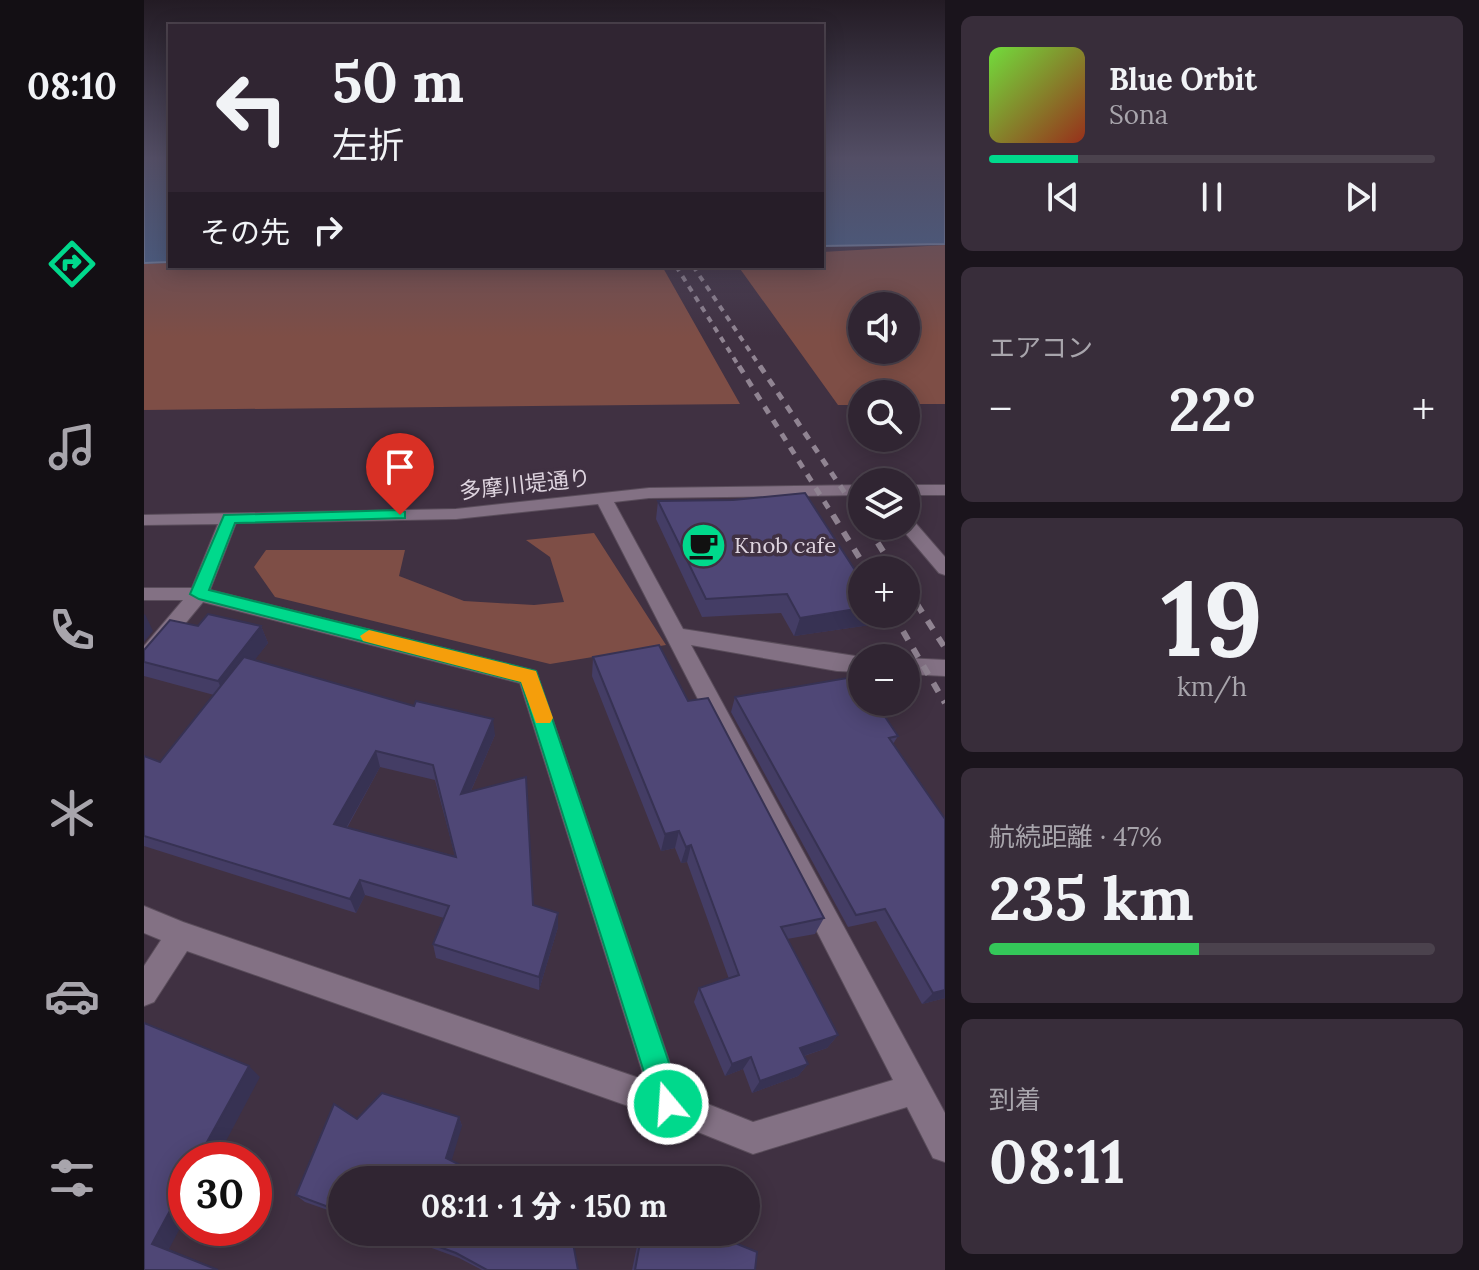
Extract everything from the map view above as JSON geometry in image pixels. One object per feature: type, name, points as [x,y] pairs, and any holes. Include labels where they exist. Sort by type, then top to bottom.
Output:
[{"type":"street","name":"多摩川堤通り","points":[[144,520],[456,514],[649,493],[848,490]]},
{"type":"street","points":[[920,490],[945,490]]},
{"type":"street","points":[[603,497],[945,1146]]},
{"type":"street","points":[[144,660],[199,594],[229,519]]},
{"type":"street","points":[[920,540],[945,569]]},
{"type":"street","points":[[144,594],[199,594],[529,677],[668,1104]]},
{"type":"street","points":[[678,635],[848,663]]},
{"type":"street","points":[[920,667],[945,668]]},
{"type":"street","points":[[144,919],[181,935],[668,1104],[753,1138],[915,1089]]},
{"type":"street","points":[[144,992],[181,935]]},
{"type":"shaded area","points":[[945,245],[945,404],[920,404],[920,380],[848,380],[848,405],[838,405],[739,268],[824,268],[824,252]]},
{"type":"shaded area","points":[[168,263],[168,268],[663,268],[740,404],[144,410],[144,264]]},
{"type":"shaded area","points":[[594,533],[666,645],[550,664],[275,597],[254,567],[266,550],[405,550],[399,576],[464,601],[534,605],[564,602],[550,557],[526,540]]},
{"type":"water","points":[[144,218],[168,218],[168,262],[144,263]]},
{"type":"water","points":[[824,218],[945,218],[945,244],[824,246]]},
{"type":"building","points":[[805,493],[848,559],[848,610],[800,618],[787,594],[706,599],[658,501],[733,500]]},
{"type":"building","points":[[208,614],[261,626],[218,681],[144,662],[144,650],[170,620],[198,626]]},
{"type":"building","points":[[659,645],[688,701],[708,698],[824,918],[781,927],[838,1035],[800,1048],[808,1064],[760,1081],[751,1057],[732,1064],[699,988],[739,975],[691,845],[686,847],[679,831],[665,834],[593,657]]},
{"type":"building","points":[[244,657],[414,706],[416,701],[493,719],[461,794],[526,777],[533,905],[558,913],[539,977],[433,944],[449,906],[360,880],[350,899],[144,836],[144,756],[160,762]],"holes":[[[376,751],[433,765],[456,857],[334,824]]]},
{"type":"building","points":[[848,678],[848,716],[884,716],[898,736],[889,738],[945,819],[945,990],[933,993],[885,909],[856,915],[735,697]]},
{"type":"building","points":[[144,1023],[249,1066],[207,1142],[168,1142],[168,1214],[152,1244],[218,1270],[144,1270]]},
{"type":"building","points":[[382,1093],[459,1117],[446,1158],[462,1166],[328,1166],[328,1207],[296,1195],[334,1104],[357,1119]]},
{"type":"building","points":[[437,1246],[574,1246],[578,1270],[487,1270]]},
{"type":"building","points":[[639,1246],[742,1246],[757,1252],[755,1270],[635,1270]]},
{"type":"railway","points":[[677,268],[740,368]]},
{"type":"railway","points":[[694,268],[761,368]]},
{"type":"railway","points":[[739,366],[834,517]]},
{"type":"railway","points":[[760,366],[848,498]]},
{"type":"railway","points":[[833,515],[858,556]]},
{"type":"railway","points":[[876,540],[886,556]]},
{"type":"railway","points":[[920,609],[945,648]]},
{"type":"railway","points":[[901,628],[945,703]]},
{"type":"slow traffic","points":[[369,636],[529,677],[543,718]]},
{"type":"place","name":"Knob cafe","points":[[703,545]]},
{"type":"route","points":[[400,515],[229,519],[199,594],[529,677],[668,1104]]}]
